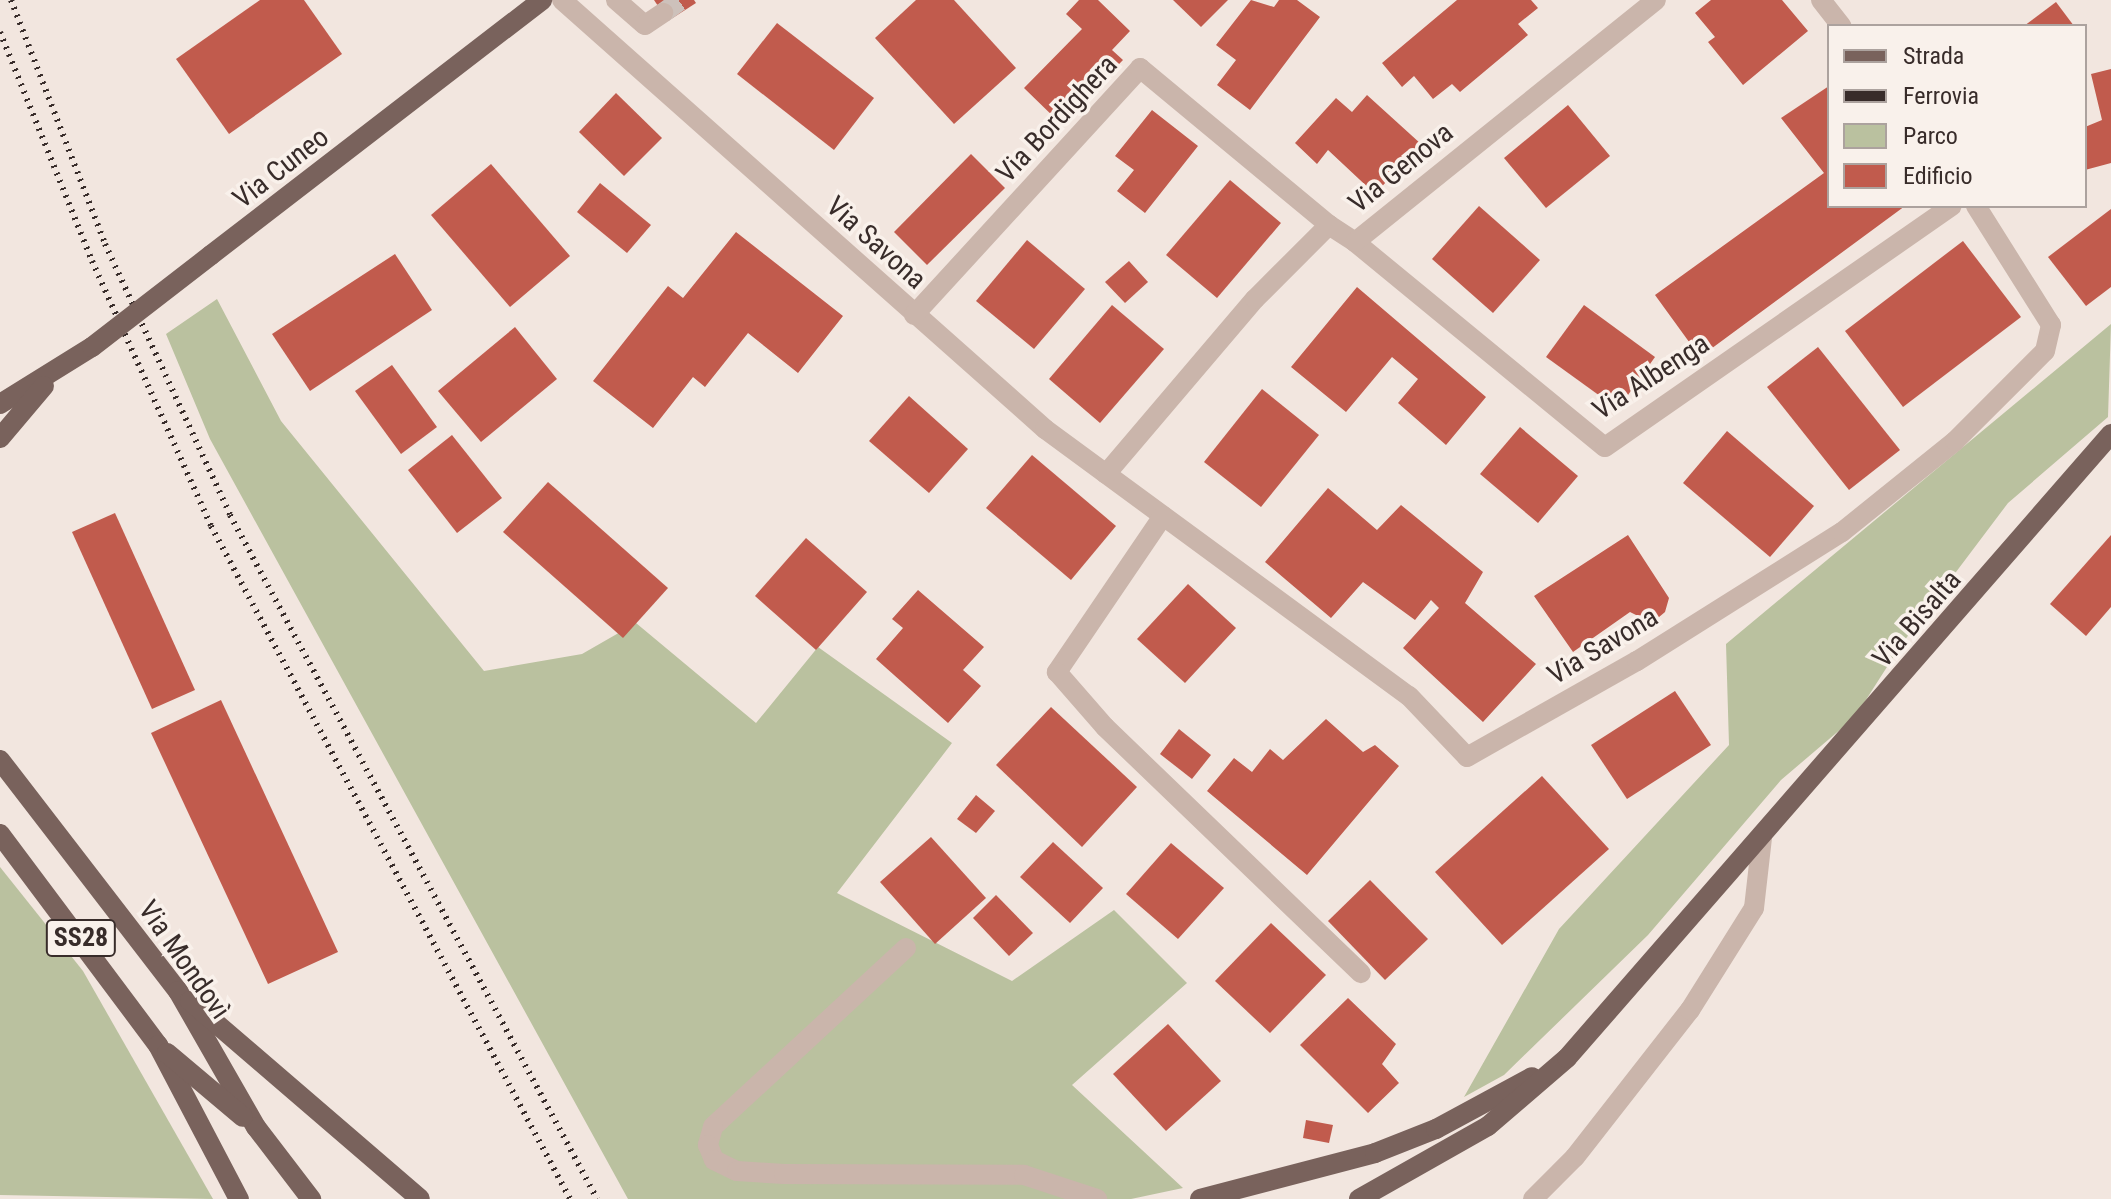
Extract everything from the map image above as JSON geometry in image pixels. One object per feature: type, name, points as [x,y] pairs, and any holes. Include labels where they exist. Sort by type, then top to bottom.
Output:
[{"type":"main road","name":"Via Cuneo","points":[[52,377],[542,0]]},
{"type":"main road","points":[[0,404],[52,377]]},
{"type":"main road","points":[[0,438],[52,377]]},
{"type":"main road","name":"Via Bisalta","points":[[1567,1058],[1762,838],[2111,434]]},
{"type":"main road","name":"Via Mondovì","points":[[0,760],[178,991],[256,1127],[311,1199]]},
{"type":"main road","name":"SS28","points":[[0,834],[158,1045],[256,1127]]},
{"type":"main road","points":[[178,991],[420,1199]]},
{"type":"main road","points":[[158,1045],[239,1199]]},
{"type":"main road","points":[[1200,1199],[1375,1153],[1436,1129],[1567,1058]]},
{"type":"main road","points":[[1359,1199],[1488,1126],[1567,1058]]},
{"type":"street","name":"Via Savona","points":[[562,0],[914,315],[1106,474],[1409,696],[1467,757],[1637,661],[1842,532],[1955,441],[2045,351],[2051,325],[2011,253],[1977,208]]},
{"type":"street","points":[[616,0],[645,25],[663,13]]},
{"type":"street","name":"Via Genova","points":[[1106,474],[1255,299],[1329,225],[1355,242],[1656,0]]},
{"type":"street","points":[[1821,0],[1839,24]]},
{"type":"street","name":"Via Bordighera","points":[[914,315],[1140,68],[1329,225]]},
{"type":"street","name":"Via Albenga","points":[[1355,242],[1605,447],[1949,208]]},
{"type":"street","points":[[1163,516],[1057,672],[1105,727],[1361,973]]},
{"type":"street","points":[[1533,1199],[1575,1157],[1680,1023],[1738,934],[1754,908],[1762,838]]},
{"type":"street","points":[[906,948],[713,1127],[708,1145],[714,1160],[737,1171],[784,1174],[1024,1175],[1097,1199]]},
{"type":"green space","points":[[217,299],[281,421],[484,671],[582,654],[636,623],[756,723],[818,647],[952,743],[837,893],[1012,981],[1114,910],[1187,983],[1072,1085],[1183,1188],[1131,1199],[628,1199],[210,439],[166,334]]},
{"type":"green space","points":[[2111,324],[2108,417],[2008,503],[1901,645],[1855,717],[1781,780],[1648,935],[1504,1075],[1464,1097],[1559,929],[1729,745],[1726,644]]},
{"type":"green space","points":[[0,867],[83,971],[213,1199],[0,1195]]},
{"type":"building","points":[[260,0],[304,0],[342,54],[229,134],[176,59]]},
{"type":"building","points":[[654,0],[694,0],[696,3],[668,21]]},
{"type":"building","points":[[916,0],[954,0],[1016,68],[954,124],[875,38]]},
{"type":"building","points":[[1079,0],[1098,0],[1130,31],[1112,50],[1123,60],[1061,124],[1024,88],[1082,29],[1066,14]]},
{"type":"building","points":[[1173,0],[1228,0],[1201,27]]},
{"type":"building","points":[[1251,0],[1274,7],[1279,0],[1297,0],[1320,17],[1250,110],[1217,85],[1236,60],[1216,45]]},
{"type":"building","points":[[1457,0],[1531,0],[1538,8],[1518,24],[1528,35],[1460,92],[1452,84],[1433,99],[1414,76],[1402,87],[1382,63]]},
{"type":"building","points":[[1711,0],[1782,0],[1808,31],[1743,85],[1708,42],[1715,37],[1695,13]]},
{"type":"building","points":[[2056,2],[2072,24],[2027,24]]},
{"type":"building","points":[[777,23],[874,98],[834,150],[737,74]]},
{"type":"building","points":[[2111,69],[2111,163],[2087,169],[2087,126],[2102,120],[2091,74]]},
{"type":"building","points":[[1827,87],[1827,208],[1902,208],[1700,357],[1655,295],[1824,173],[1781,118]]},
{"type":"building","points":[[616,93],[662,138],[624,176],[579,132]]},
{"type":"building","points":[[1367,95],[1421,144],[1375,194],[1328,150],[1317,164],[1295,143],[1336,98],[1352,112]]},
{"type":"building","points":[[1568,105],[1610,156],[1546,208],[1504,158]]},
{"type":"building","points":[[1152,110],[1198,146],[1145,213],[1117,191],[1134,170],[1115,156]]},
{"type":"building","points":[[971,154],[1005,188],[927,265],[894,232]]},
{"type":"building","points":[[491,164],[570,256],[510,307],[431,215]]},
{"type":"building","points":[[1230,180],[1281,223],[1217,298],[1166,255]]},
{"type":"building","points":[[600,183],[651,225],[627,253],[577,212]]},
{"type":"building","points":[[1479,206],[1540,260],[1493,313],[1432,259]]},
{"type":"building","points":[[2111,209],[2111,287],[2086,306],[2048,257]]},
{"type":"building","points":[[736,232],[843,316],[798,373],[748,333],[705,387],[693,377],[653,428],[593,381],[668,286],[683,298]]},
{"type":"building","points":[[1027,240],[1085,289],[1034,349],[976,301]]},
{"type":"building","points":[[1963,241],[2021,317],[1903,407],[1845,331]]},
{"type":"building","points":[[395,254],[432,310],[310,391],[272,334]]},
{"type":"building","points":[[1129,261],[1148,282],[1125,303],[1105,282]]},
{"type":"building","points":[[1357,287],[1486,397],[1446,445],[1398,403],[1418,379],[1392,357],[1346,412],[1291,367]]},
{"type":"building","points":[[1112,305],[1164,349],[1100,423],[1049,379]]},
{"type":"building","points":[[1584,305],[1655,357],[1618,409],[1546,357]]},
{"type":"building","points":[[515,327],[557,379],[481,442],[438,391]]},
{"type":"building","points":[[1818,347],[1900,450],[1849,490],[1767,387]]},
{"type":"building","points":[[392,365],[437,427],[401,454],[355,391]]},
{"type":"building","points":[[1262,389],[1319,435],[1261,507],[1204,462]]},
{"type":"building","points":[[909,396],[968,449],[929,493],[869,441]]},
{"type":"building","points":[[1520,427],[1578,476],[1538,523],[1480,474]]},
{"type":"building","points":[[1727,431],[1814,506],[1770,557],[1683,483]]},
{"type":"building","points":[[452,435],[502,498],[457,533],[408,470]]},
{"type":"building","points":[[1032,455],[1116,526],[1071,580],[986,508]]},
{"type":"building","points":[[548,482],[668,588],[623,638],[503,532]]},
{"type":"building","points":[[1328,488],[1377,530],[1401,505],[1483,572],[1465,603],[1536,664],[1483,722],[1403,648],[1439,608],[1431,600],[1415,620],[1363,582],[1331,618],[1265,562]]},
{"type":"building","points":[[115,513],[195,690],[152,709],[72,532]]},
{"type":"building","points":[[1628,535],[1669,598],[1665,612],[1652,623],[1630,612],[1573,652],[1534,596]]},
{"type":"building","points":[[2111,535],[2111,607],[2086,636],[2050,604]]},
{"type":"building","points":[[806,538],[867,592],[816,650],[755,596]]},
{"type":"building","points":[[1188,584],[1236,628],[1185,683],[1137,639]]},
{"type":"building","points":[[918,590],[984,647],[963,670],[981,686],[948,723],[876,659],[903,628],[892,619]]},
{"type":"building","points":[[1675,691],[1711,745],[1627,799],[1591,745]]},
{"type":"building","points":[[221,700],[338,952],[268,984],[151,733]]},
{"type":"building","points":[[1051,707],[1137,787],[1082,847],[996,765]]},
{"type":"building","points":[[1326,719],[1363,752],[1375,745],[1399,766],[1307,875],[1207,791],[1234,758],[1252,772],[1270,749],[1283,760]]},
{"type":"building","points":[[1179,729],[1211,755],[1192,779],[1160,754]]},
{"type":"building","points":[[1542,776],[1609,849],[1502,945],[1435,872]]},
{"type":"building","points":[[976,795],[995,811],[976,833],[957,819]]},
{"type":"building","points":[[931,837],[986,898],[935,944],[880,882]]},
{"type":"building","points":[[1053,842],[1103,888],[1070,923],[1020,877]]},
{"type":"building","points":[[1171,843],[1224,888],[1178,939],[1126,894]]},
{"type":"building","points":[[1370,880],[1428,939],[1385,980],[1328,921]]},
{"type":"building","points":[[996,895],[1033,933],[1009,956],[973,918]]},
{"type":"building","points":[[1271,923],[1326,975],[1270,1033],[1215,981]]},
{"type":"building","points":[[1348,998],[1396,1044],[1382,1064],[1399,1083],[1368,1113],[1300,1045]]},
{"type":"building","points":[[1168,1024],[1221,1081],[1166,1131],[1113,1074]]},
{"type":"building","points":[[1306,1120],[1333,1125],[1329,1143],[1303,1138]]},
{"type":"tunnel","points":[[663,13],[681,0]]},
{"type":"railway","points":[[11,0],[105,244],[230,515],[597,1199]]},
{"type":"railway","points":[[0,32],[92,261],[211,526],[570,1199]]}]
